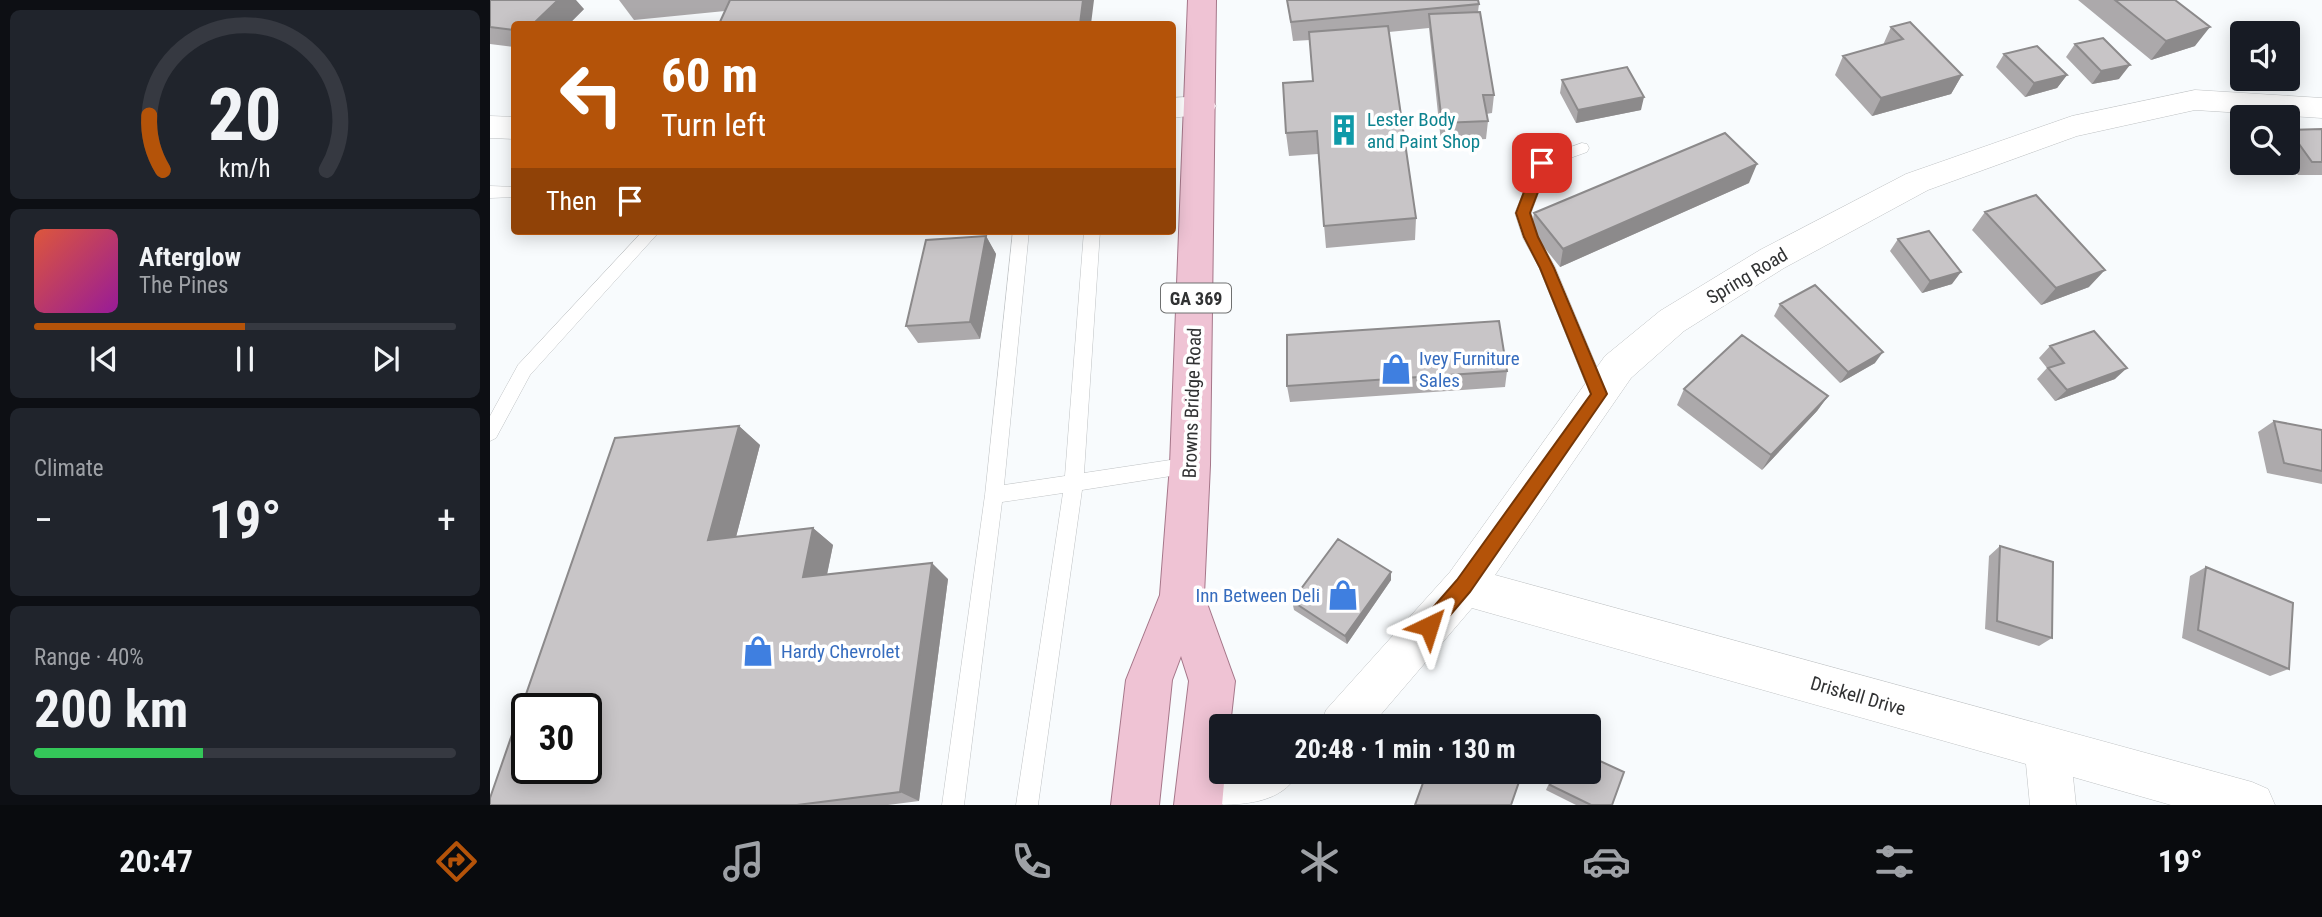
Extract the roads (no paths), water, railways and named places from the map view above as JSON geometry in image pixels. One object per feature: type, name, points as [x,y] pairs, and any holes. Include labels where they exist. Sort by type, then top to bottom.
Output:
[{"type":"main road","name":"Browns Bridge Road","points":[[1135,805],[1149,680],[1182,595],[1190,465],[1187,107],[1202,0]]},
{"type":"main road","name":"Browns Bridge Road","points":[[1182,595],[1212,681],[1198,805]]},
{"type":"street","name":"Spring Road","points":[[1352,714],[1464,586],[1618,367],[1672,321],[1772,259],[1917,183],[2072,127],[2195,100],[2322,108]]},
{"type":"street","points":[[490,127],[511,128]]},
{"type":"street","name":"Driskell Drive","points":[[1464,586],[2252,805]]},
{"type":"street","points":[[2047,748],[2053,805]]},
{"type":"street","points":[[1226,805],[1258,784]]},
{"type":"lane","points":[[1582,148],[1542,163],[1523,213],[1599,394]]},
{"type":"lane","points":[[490,192],[511,192]]},
{"type":"lane","points":[[490,433],[523,370],[648,235]]},
{"type":"lane","points":[[953,805],[995,495],[1021,235]]},
{"type":"lane","points":[[1027,805],[1074,483],[1092,235]]},
{"type":"lane","points":[[995,495],[1190,465]]},
{"type":"place","name":"Lester Body and Paint Shop","points":[[1344,130]]},
{"type":"place","name":"Ivey Furniture Sales","points":[[1396,369]]},
{"type":"place","name":"Inn Between Deli","points":[[1343,595]]},
{"type":"place","name":"Hardy Chevrolet","points":[[758,651]]}]
